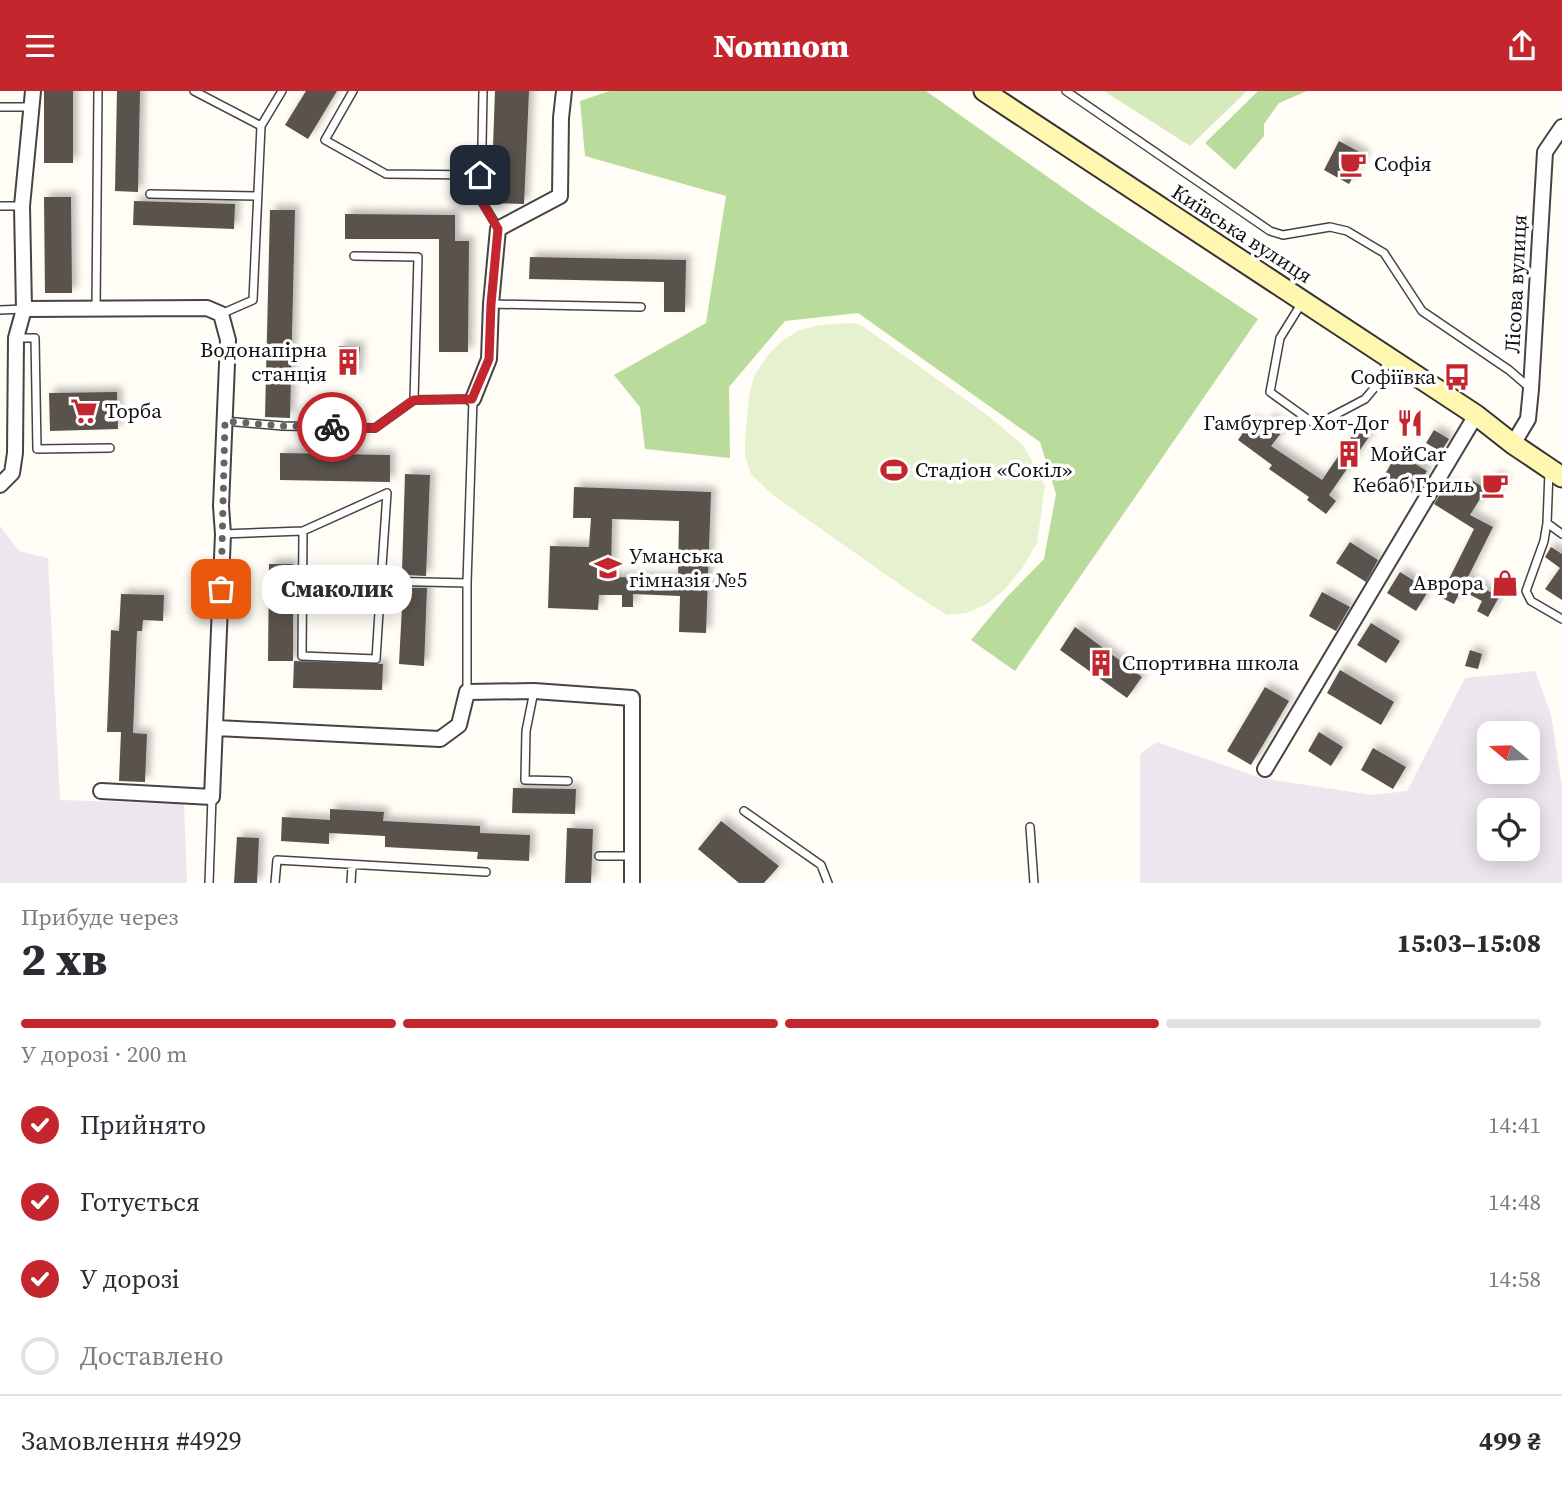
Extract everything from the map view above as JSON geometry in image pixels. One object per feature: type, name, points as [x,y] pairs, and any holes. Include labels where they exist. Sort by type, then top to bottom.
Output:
[{"type":"main road","name":"Київська вулиця","points":[[989,92],[1476,415],[1513,444],[1558,473]]},
{"type":"street","points":[[0,485],[14,467],[16,338],[24,309],[22,206],[33,91]]},
{"type":"street","points":[[472,399],[489,359],[498,229],[560,196],[561,118],[565,91]]},
{"type":"street","name":"Лісова вулиця","points":[[1513,444],[1528,419],[1545,152],[1562,127]]},
{"type":"street","points":[[24,309],[207,307],[221,314],[228,340],[221,506],[223,534],[217,728],[212,797],[101,791]]},
{"type":"street","points":[[1265,769],[1476,415]]},
{"type":"street","points":[[217,728],[440,739],[459,725],[467,692],[534,691],[632,698],[632,883]]},
{"type":"lane","points":[[96,309],[98,91]]},
{"type":"lane","points":[[194,91],[204,93],[261,126]]},
{"type":"lane","points":[[221,314],[253,300],[261,126],[282,91]]},
{"type":"lane","points":[[353,91],[325,141],[386,174],[480,175]]},
{"type":"lane","points":[[483,91],[481,200],[498,229]]},
{"type":"lane","points":[[1066,91],[1270,231],[1283,235],[1329,227],[1347,232],[1384,253],[1422,311],[1509,370],[1531,389]]},
{"type":"lane","points":[[0,107],[32,107]]},
{"type":"lane","points":[[150,194],[258,196]]},
{"type":"lane","points":[[0,206],[22,206]]},
{"type":"lane","points":[[354,256],[418,257],[414,400]]},
{"type":"lane","points":[[1303,301],[1280,338],[1270,392],[1316,425],[1365,399],[1376,386],[1389,359]]},
{"type":"lane","points":[[491,304],[640,307]]},
{"type":"lane","points":[[0,310],[24,309]]},
{"type":"lane","points":[[16,338],[35,338],[37,449],[110,448]]},
{"type":"lane","points":[[225,421],[283,426],[375,428],[414,400],[472,399],[467,692]]},
{"type":"lane","points":[[1558,473],[1544,541],[1526,591],[1531,601],[1562,619]]},
{"type":"lane","points":[[223,534],[303,531],[387,493],[376,659],[302,656],[303,531]]},
{"type":"lane","points":[[1546,523],[1562,534]]},
{"type":"lane","points":[[381,581],[467,583]]},
{"type":"lane","points":[[534,691],[526,731],[525,780],[568,781]]},
{"type":"lane","points":[[209,883],[212,797]]},
{"type":"lane","points":[[744,811],[821,865],[828,883]]},
{"type":"lane","points":[[1030,827],[1034,883]]},
{"type":"lane","points":[[599,856],[633,856]]},
{"type":"lane","points":[[275,883],[276,860],[486,872]]},
{"type":"lane","points":[[351,883],[352,865]]},
{"type":"shaded area","points":[[0,526],[19,551],[48,558],[60,800],[184,804],[187,883],[0,883]]},
{"type":"shaded area","points":[[1535,671],[1551,714],[1562,787],[1562,883],[1140,883],[1140,754],[1157,742],[1261,778],[1372,795],[1407,791],[1465,678]]},
{"type":"green space","points":[[609,91],[926,91],[1099,213],[1258,319],[1015,671],[971,640],[1005,599],[1044,559],[1056,494],[1040,442],[858,313],[785,321],[729,387],[730,458],[645,449],[640,407],[614,375],[706,323],[726,196],[585,156],[580,101]]},
{"type":"green space","points":[[1104,91],[1247,91],[1190,146]]},
{"type":"green space","points":[[1258,91],[1307,91],[1279,103],[1264,124],[1264,136],[1235,170],[1205,143]]},
{"type":"green space","name":"Стадіон «Сокіл»","points":[[819,325],[861,325],[987,415],[1024,446],[1045,486],[1037,543],[1023,567],[1005,589],[987,604],[966,613],[947,615],[773,495],[751,474],[745,457],[749,396],[754,376],[768,355],[782,341],[800,330]]},
{"type":"building","points":[[44,91],[73,91],[73,163],[44,163]]},
{"type":"building","points":[[117,91],[140,91],[138,192],[115,191]]},
{"type":"building","points":[[306,91],[337,91],[308,139],[285,125]]},
{"type":"building","points":[[495,91],[529,91],[524,204],[491,203]]},
{"type":"building","points":[[1339,141],[1365,155],[1349,184],[1324,170]]},
{"type":"building","points":[[44,197],[71,197],[72,293],[45,293]]},
{"type":"building","points":[[134,201],[235,204],[234,229],[133,225]]},
{"type":"building","points":[[270,210],[295,210],[290,418],[265,417]]},
{"type":"building","points":[[345,214],[455,215],[455,241],[469,241],[468,352],[439,352],[439,239],[345,239]]},
{"type":"building","points":[[530,257],[686,260],[685,312],[664,312],[664,282],[529,279]]},
{"type":"building","name":"Водонапірна станція","points":[[339,346],[360,347],[357,377],[337,377]]},
{"type":"building","name":"Торба","points":[[117,392],[118,429],[50,431],[49,393]]},
{"type":"building","points":[[1270,418],[1284,429],[1271,446],[1322,480],[1359,426],[1371,434],[1329,495],[1336,501],[1326,514],[1307,500],[1309,497],[1269,469],[1272,465],[1238,440],[1252,420],[1263,428]]},
{"type":"building","points":[[1434,430],[1449,439],[1441,452],[1426,443]]},
{"type":"building","points":[[280,453],[390,455],[390,482],[280,480]]},
{"type":"building","points":[[1397,453],[1427,471],[1414,494],[1384,476]]},
{"type":"building","points":[[405,474],[430,475],[426,576],[403,575],[402,572]]},
{"type":"building","points":[[1495,475],[1505,481],[1493,500],[1483,494],[1470,515],[1493,527],[1467,579],[1499,597],[1488,617],[1477,611],[1482,601],[1461,590],[1454,604],[1440,597],[1474,529],[1434,504],[1447,483],[1462,492],[1470,479],[1486,489]]},
{"type":"building","points":[[574,487],[711,492],[706,633],[679,632],[680,596],[633,594],[633,607],[622,607],[622,595],[599,595],[598,610],[548,608],[550,546],[589,547],[591,518],[573,518]],"holes":[[[612,519],[679,521],[678,578],[611,577]]]},
{"type":"building","points":[[1350,542],[1378,560],[1366,582],[1336,563]]},
{"type":"building","points":[[1551,547],[1562,554],[1562,600],[1545,589],[1560,568],[1545,557]]},
{"type":"building","points":[[269,564],[293,564],[293,661],[268,661]]},
{"type":"building","points":[[1400,572],[1429,590],[1416,611],[1387,593]]},
{"type":"building","points":[[403,588],[427,588],[424,666],[399,664]]},
{"type":"building","points":[[1322,592],[1350,607],[1336,631],[1309,616]]},
{"type":"building","points":[[121,594],[164,595],[163,621],[143,620],[142,631],[137,631],[133,733],[147,734],[145,782],[119,781],[121,732],[107,732],[111,630],[119,631]]},
{"type":"building","points":[[1371,623],[1400,641],[1386,663],[1357,645]]},
{"type":"building","name":"Спортивна школа","points":[[1075,627],[1142,677],[1127,698],[1060,650]]},
{"type":"building","points":[[1470,650],[1482,654],[1478,669],[1465,666]]},
{"type":"building","points":[[294,661],[383,664],[382,690],[293,688]]},
{"type":"building","points":[[1340,670],[1394,702],[1381,725],[1327,693]]},
{"type":"building","points":[[1265,687],[1289,701],[1251,765],[1227,751]]},
{"type":"building","points":[[1319,732],[1343,747],[1331,766],[1308,751]]},
{"type":"building","points":[[1373,748],[1406,767],[1393,789],[1361,770]]},
{"type":"building","points":[[513,788],[576,789],[575,814],[512,813]]},
{"type":"building","points":[[330,809],[384,812],[383,821],[480,826],[480,833],[530,835],[529,861],[477,859],[478,852],[385,847],[385,836],[329,833],[329,844],[281,841],[282,817],[330,820]]},
{"type":"building","points":[[721,821],[779,866],[764,883],[739,883],[698,849]]},
{"type":"building","points":[[567,828],[593,829],[591,883],[565,883]]},
{"type":"building","points":[[237,837],[259,838],[257,883],[234,883]]},
{"type":"way so far","points":[[221,589],[225,421],[332,427]]},
{"type":"place","name":"Софія","points":[[1353,164]]},
{"type":"place","name":"Водонапірна станція","points":[[348,362]]},
{"type":"place","name":"Софіївка","points":[[1457,377]]},
{"type":"place","name":"Торба","points":[[84,411]]},
{"type":"place","name":"Гамбургер Хот-Дог","points":[[1410,423]]},
{"type":"place","name":"МойCar","points":[[1349,454]]},
{"type":"place","name":"Стадіон «Сокіл»","points":[[894,470]]},
{"type":"place","name":"Кебаб Гриль","points":[[1495,485]]},
{"type":"place","name":"Уманська гімназія №5","points":[[608,568]]},
{"type":"place","name":"Аврора","points":[[1505,583]]},
{"type":"place","name":"Смаколик","points":[[221,589]]},
{"type":"place","name":"Спортивна школа","points":[[1101,663]]},
{"type":"route","points":[[332,427],[375,428],[414,400],[472,399],[489,359],[498,229],[481,200],[480,175]]}]
